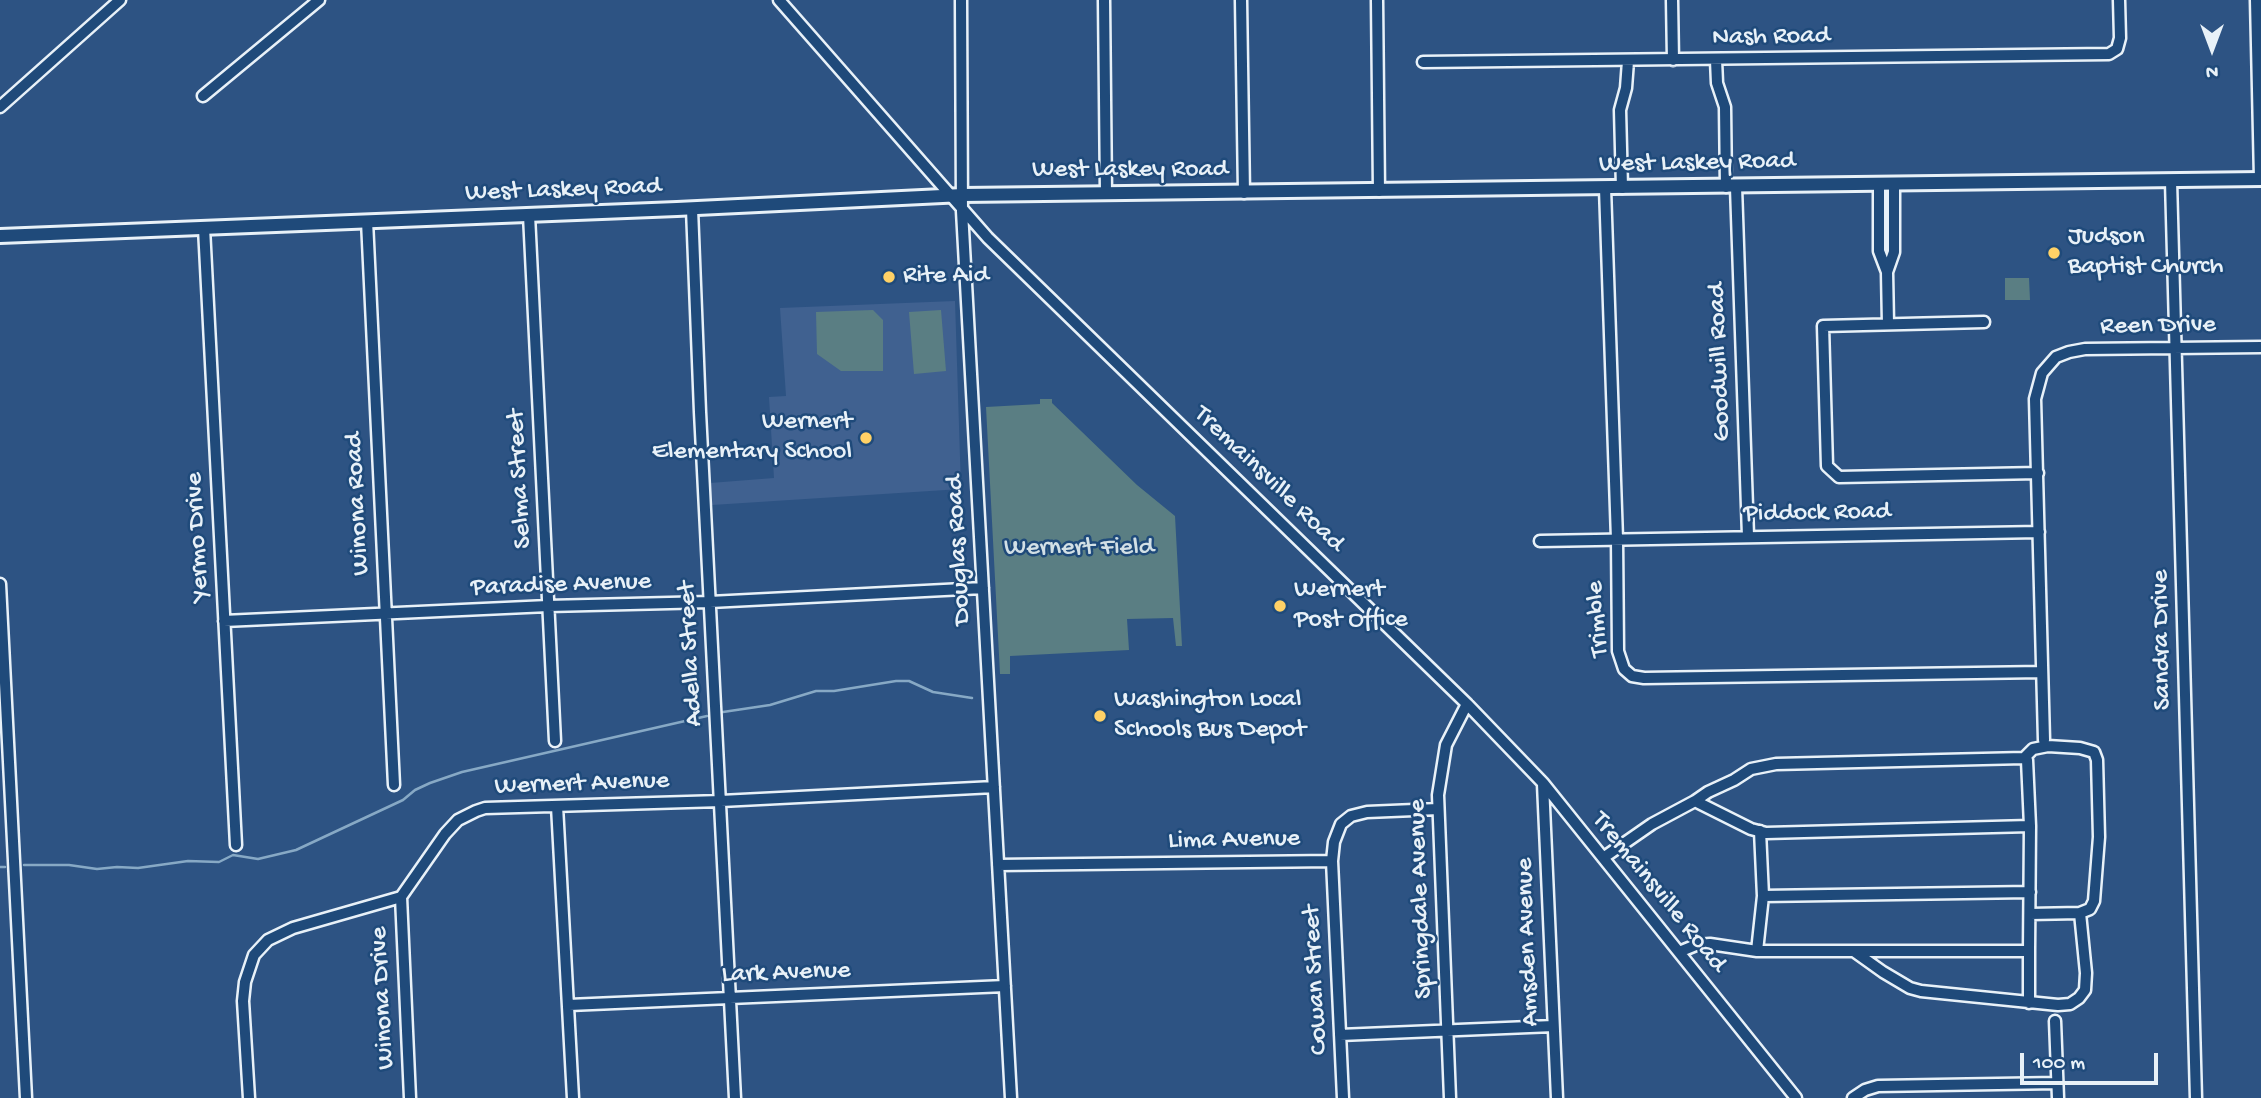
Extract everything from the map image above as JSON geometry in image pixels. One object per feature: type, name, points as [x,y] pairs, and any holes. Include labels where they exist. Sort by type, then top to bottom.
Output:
[{"type":"main road","name":"West Laskey Road","points":[[0,236],[958,196],[2260,179]]},
{"type":"street","points":[[0,107],[120,0]]},
{"type":"street","points":[[203,96],[319,0]]},
{"type":"street","points":[[779,0],[958,196]]},
{"type":"street","name":"Douglas Road","points":[[961,0],[958,196],[962,211],[1011,1098]]},
{"type":"street","points":[[1104,0],[1106,193]]},
{"type":"street","points":[[1241,0],[1244,193]]},
{"type":"street","points":[[1377,0],[1379,191]]},
{"type":"street","points":[[1672,0],[1673,60]]},
{"type":"street","name":"Nash Road","points":[[1423,62],[2109,54],[2117,49],[2120,38],[2119,0]]},
{"type":"street","points":[[2256,0],[2260,179]]},
{"type":"street","name":"Goodwill Road","points":[[1716,60],[1717,83],[1725,107],[1731,187],[1748,536]]},
{"type":"street","points":[[1622,188],[1620,110],[1626,88],[1628,61]]},
{"type":"street","name":"Sandra Drive","points":[[2172,181],[2196,1098]]},
{"type":"street","points":[[1879,184],[1879,251],[1887,272],[1888,324]]},
{"type":"street","points":[[1887,272],[1894,252],[1894,184]]},
{"type":"street","name":"Trimble","points":[[1605,188],[1620,663],[1632,676],[2042,671]]},
{"type":"street","name":"Adella Street","points":[[692,209],[735,1098]]},
{"type":"street","name":"Tremainsville Road","points":[[962,211],[1468,704],[1543,783],[1796,1098]]},
{"type":"street","name":"Selma Street","points":[[529,215],[555,741]]},
{"type":"street","name":"Winona Road","points":[[367,221],[394,785]]},
{"type":"street","name":"Yermo Drive","points":[[204,228],[236,845]]},
{"type":"street","points":[[1984,322],[1824,326],[1827,466],[1839,477],[2038,473],[2044,740]]},
{"type":"street","name":"Reen Drive","points":[[2038,473],[2036,391],[2042,373],[2056,357],[2085,349],[2261,347]]},
{"type":"street","name":"Piddock Road","points":[[1540,541],[2039,532]]},
{"type":"street","points":[[0,584],[26,1098]]},
{"type":"street","name":"Paradise Avenue","points":[[224,621],[983,588]]},
{"type":"street","name":"Springdale Avenue","points":[[1450,1098],[1438,809],[1446,745],[1468,704]]},
{"type":"street","points":[[1603,858],[1652,824],[1751,769],[1776,764],[2024,758],[2033,749],[2048,746],[2080,748],[2094,752],[2097,760],[2099,837],[2094,901],[2090,909],[2080,914],[2030,914]]},
{"type":"street","points":[[2024,758],[2027,760],[2030,826],[2029,1003]]},
{"type":"street","name":"Amsden Avenue","points":[[1543,783],[1556,1098]]},
{"type":"street","name":"Wernert Avenue","points":[[401,897],[445,834],[458,820],[485,808],[721,801],[994,787]]},
{"type":"street","points":[[1695,801],[1760,831],[1881,831],[2030,826]]},
{"type":"street","points":[[557,806],[573,1098]]},
{"type":"street","name":"Lima Avenue","points":[[998,864],[1332,860],[1334,842],[1341,824],[1351,816],[1367,812],[1438,809]]},
{"type":"street","points":[[1757,951],[1763,896],[1760,831]]},
{"type":"street","name":"Cowan Street","points":[[1332,860],[1343,1098]]},
{"type":"street","points":[[1763,896],[2030,892]]},
{"type":"street","points":[[249,1098],[243,1001],[245,982],[254,955],[268,940],[293,928],[401,897]]},
{"type":"street","name":"Winona Drive","points":[[401,897],[410,1098]]},
{"type":"street","points":[[1856,952],[1910,988],[2029,1003],[2070,1004],[2085,990],[2086,973],[2080,914]]},
{"type":"street","points":[[1679,952],[1696,945],[1710,944],[1757,951],[2029,951]]},
{"type":"street","name":"Lark Avenue","points":[[569,1005],[1005,986]]},
{"type":"street","points":[[2055,1021],[2058,1098]]},
{"type":"street","points":[[1340,1035],[1553,1026]]},
{"type":"street","points":[[1853,1098],[1878,1086],[2057,1083]]},
{"type":"shaded area","name":"Wernert Elementary School","points":[[955,301],[961,489],[712,505],[710,483],[774,478],[769,397],[786,396],[780,308]]},
{"type":"green space","points":[[2005,278],[2029,278],[2030,300],[2005,300]]},
{"type":"green space","points":[[873,310],[883,320],[883,371],[841,371],[817,354],[816,312]]},
{"type":"green space","points":[[941,310],[946,371],[914,374],[909,312]]},
{"type":"green space","name":"Wernert Field","points":[[1040,399],[1052,399],[1052,403],[1137,485],[1175,516],[1182,646],[1176,646],[1173,618],[1127,619],[1129,650],[1010,656],[1010,674],[1000,674],[986,407],[1040,404]]},
{"type":"waterway","points":[[723,712],[770,705],[816,691],[834,691],[896,681],[909,681],[933,692],[972,698]]},
{"type":"waterway","points":[[24,865],[138,868],[188,861],[219,862],[233,855],[258,859],[296,850],[403,800],[415,790],[462,772],[707,716]]},
{"type":"waterway","points":[[0,867],[5,867]]},
{"type":"place","name":"Judson Baptist Church","points":[[2054,253]]},
{"type":"place","name":"Rite Aid","points":[[889,277]]},
{"type":"place","name":"Wernert Elementary School","points":[[866,438]]},
{"type":"place","name":"Wernert Post Office","points":[[1280,606]]},
{"type":"place","name":"Washington Local Schools Bus Depot","points":[[1100,716]]}]
